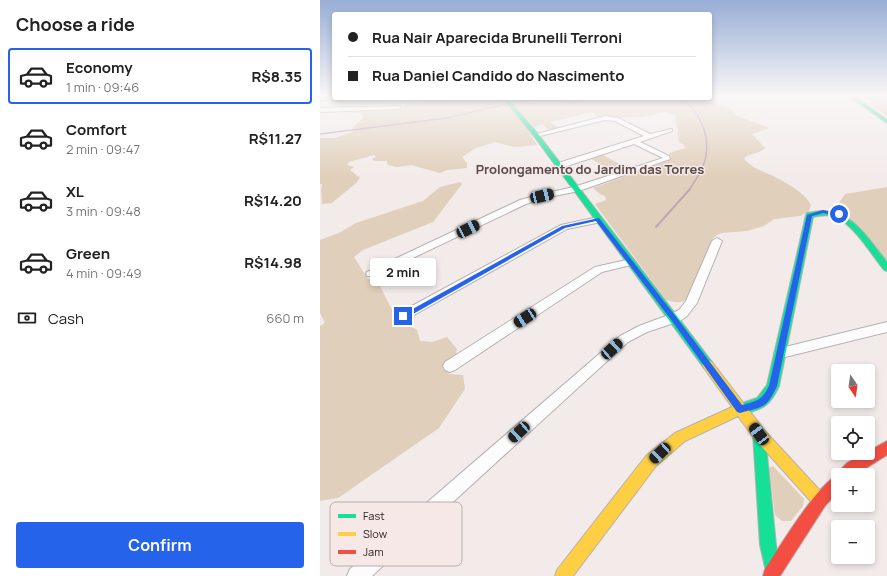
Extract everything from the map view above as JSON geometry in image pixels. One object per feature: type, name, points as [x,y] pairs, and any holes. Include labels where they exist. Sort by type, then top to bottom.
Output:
[{"type":"street","points":[[526,123],[759,434],[820,501]]},
{"type":"street","points":[[536,135],[587,123]]},
{"type":"street","points":[[623,123],[650,137]]},
{"type":"street","points":[[558,166],[670,130]]},
{"type":"street","points":[[371,274],[523,202],[542,196],[576,189],[667,159],[667,157],[636,142]]},
{"type":"street","points":[[564,576],[651,461],[669,445],[680,437],[740,409],[760,404],[768,398],[773,386],[810,215],[823,211],[850,221],[887,268]]},
{"type":"street","points":[[403,316],[564,227],[598,220]]},
{"type":"street","points":[[440,502],[624,339],[657,323],[674,320],[685,312],[691,303],[717,241]]},
{"type":"street","points":[[450,366],[599,269],[631,262]]},
{"type":"street","points":[[780,353],[887,327]]},
{"type":"street","points":[[759,434],[768,545],[772,574]]},
{"type":"street","points":[[852,468],[887,448]]},
{"type":"street","points":[[772,574],[820,501],[831,489]]},
{"type":"street","points":[[357,576],[368,566]]},
{"type":"shaded area","points":[[358,123],[522,123],[537,145],[514,147],[495,142],[476,148],[462,157],[467,163],[467,168],[447,170],[440,173],[411,165],[398,167],[391,166],[387,164],[387,161],[374,161],[372,159],[376,157],[374,155],[349,162],[347,165],[354,167],[350,170],[360,178],[332,203],[322,204],[322,184],[320,184],[320,138],[335,138],[353,132],[353,127]]},
{"type":"shaded area","points":[[530,123],[551,123],[559,128],[549,130],[542,124],[534,127]]},
{"type":"shaded area","points":[[676,123],[756,123],[769,128],[752,134],[765,148],[744,158],[752,166],[794,188],[804,196],[811,205],[809,211],[800,216],[774,219],[764,226],[747,231],[722,233],[717,235],[713,238],[695,288],[685,301],[674,302],[666,300],[595,204],[606,200],[605,196],[593,188],[667,161],[671,156],[669,153],[685,148],[685,146],[679,142]]},
{"type":"shaded area","points":[[601,154],[631,170],[619,174],[589,158]]},
{"type":"shaded area","points":[[460,182],[462,184],[433,222],[363,250],[354,257],[368,279],[376,278],[391,308],[402,322],[417,330],[420,341],[432,342],[447,337],[457,349],[455,358],[442,368],[450,374],[463,375],[465,389],[439,428],[338,498],[320,501],[320,326],[325,323],[320,313],[320,240],[339,233],[356,223],[423,201],[440,187]]},
{"type":"shaded area","points":[[887,187],[887,261],[840,212],[833,210],[830,207],[839,203],[845,194]]},
{"type":"shaded area","points":[[773,466],[804,499],[803,506],[791,521],[782,521],[775,515],[769,468]]},
{"type":"waterway","points":[[320,134],[408,123]]},
{"type":"waterway","points":[[689,190],[697,178],[706,156],[707,148],[705,132],[701,123]]},
{"type":"waterway","points":[[656,227],[690,189]]},
{"type":"traffic: fast","points":[[526,123],[708,365]]},
{"type":"traffic: fast","points":[[735,411],[761,402],[769,394],[773,386],[810,215],[828,213],[841,216],[847,220],[887,268]]},
{"type":"traffic: fast","points":[[759,434],[768,545],[773,571]]},
{"type":"traffic: slow","points":[[708,365],[759,434],[820,501]]},
{"type":"traffic: slow","points":[[563,576],[651,461],[680,437],[735,411]]},
{"type":"traffic: jam","points":[[852,468],[887,448]]},
{"type":"traffic: jam","points":[[771,575],[820,501],[831,489]]},
{"type":"district","name":"Prolongamento do Jardim das Torres","points":[[590,169]]},
{"type":"route","points":[[403,316],[564,227],[598,220],[740,409],[760,404],[768,398],[773,386],[810,215],[823,211],[839,214]]}]
